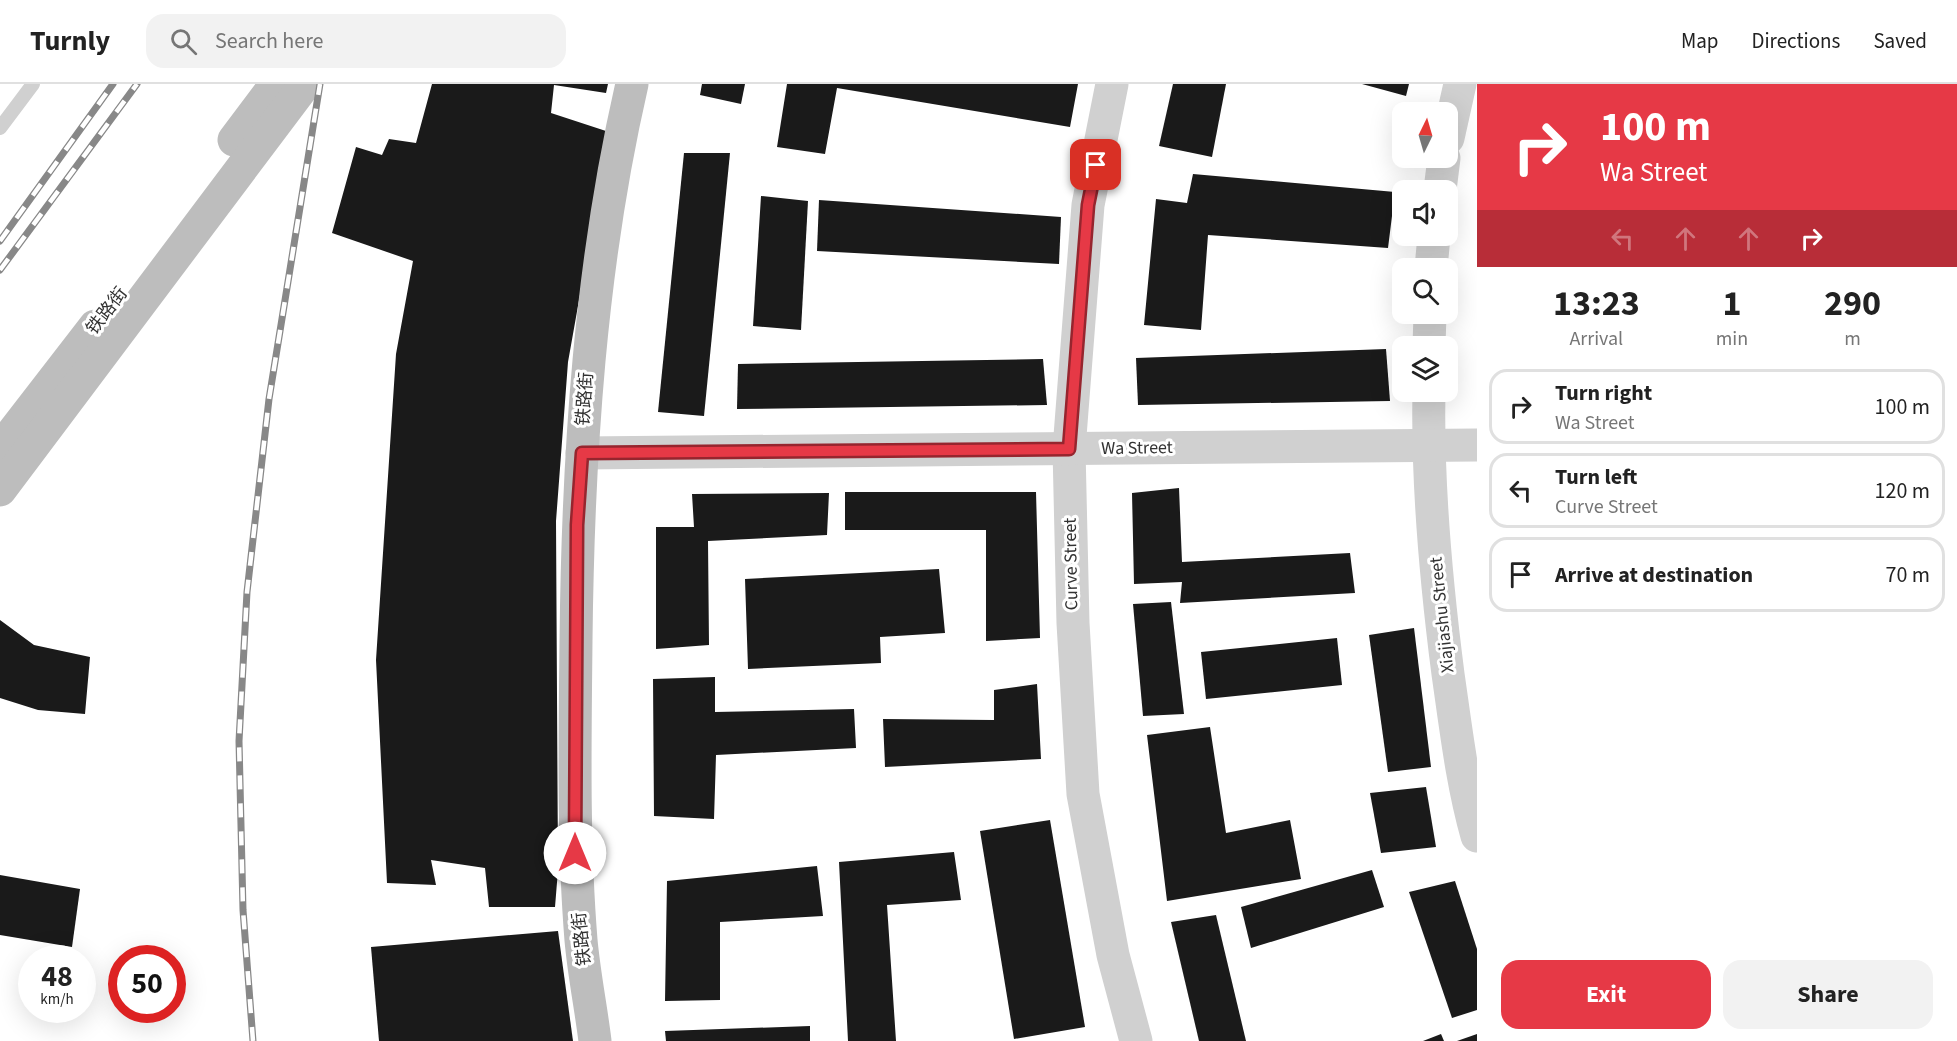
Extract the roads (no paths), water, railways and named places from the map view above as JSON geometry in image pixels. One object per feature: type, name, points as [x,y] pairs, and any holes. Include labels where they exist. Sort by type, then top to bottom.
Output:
[{"type":"main road","name":"铁路街","points":[[0,449],[138,271],[276,84]]},
{"type":"main road","points":[[0,489],[305,84]]},
{"type":"main road","name":"铁路街","points":[[595,1041],[581,944],[575,853],[577,525],[589,352],[608,214],[632,84]]},
{"type":"street","name":"Curve Street","points":[[1112,84],[1088,205],[1069,449],[1073,623],[1083,794],[1113,955],[1136,1041]]},
{"type":"street","points":[[1456,102],[1460,84]]},
{"type":"street","name":"Xiajiashu Street","points":[[1429,402],[1428,446],[1438,599],[1464,788],[1477,836]]},
{"type":"street","name":"Wa Street","points":[[582,453],[1477,445]]},
{"type":"lane","points":[[0,128],[33,84]]},
{"type":"railway","points":[[0,241],[113,84]]},
{"type":"railway","points":[[0,270],[137,84]]},
{"type":"railway","points":[[253,1041],[243,910],[239,741],[247,592],[269,399],[320,84]]}]
